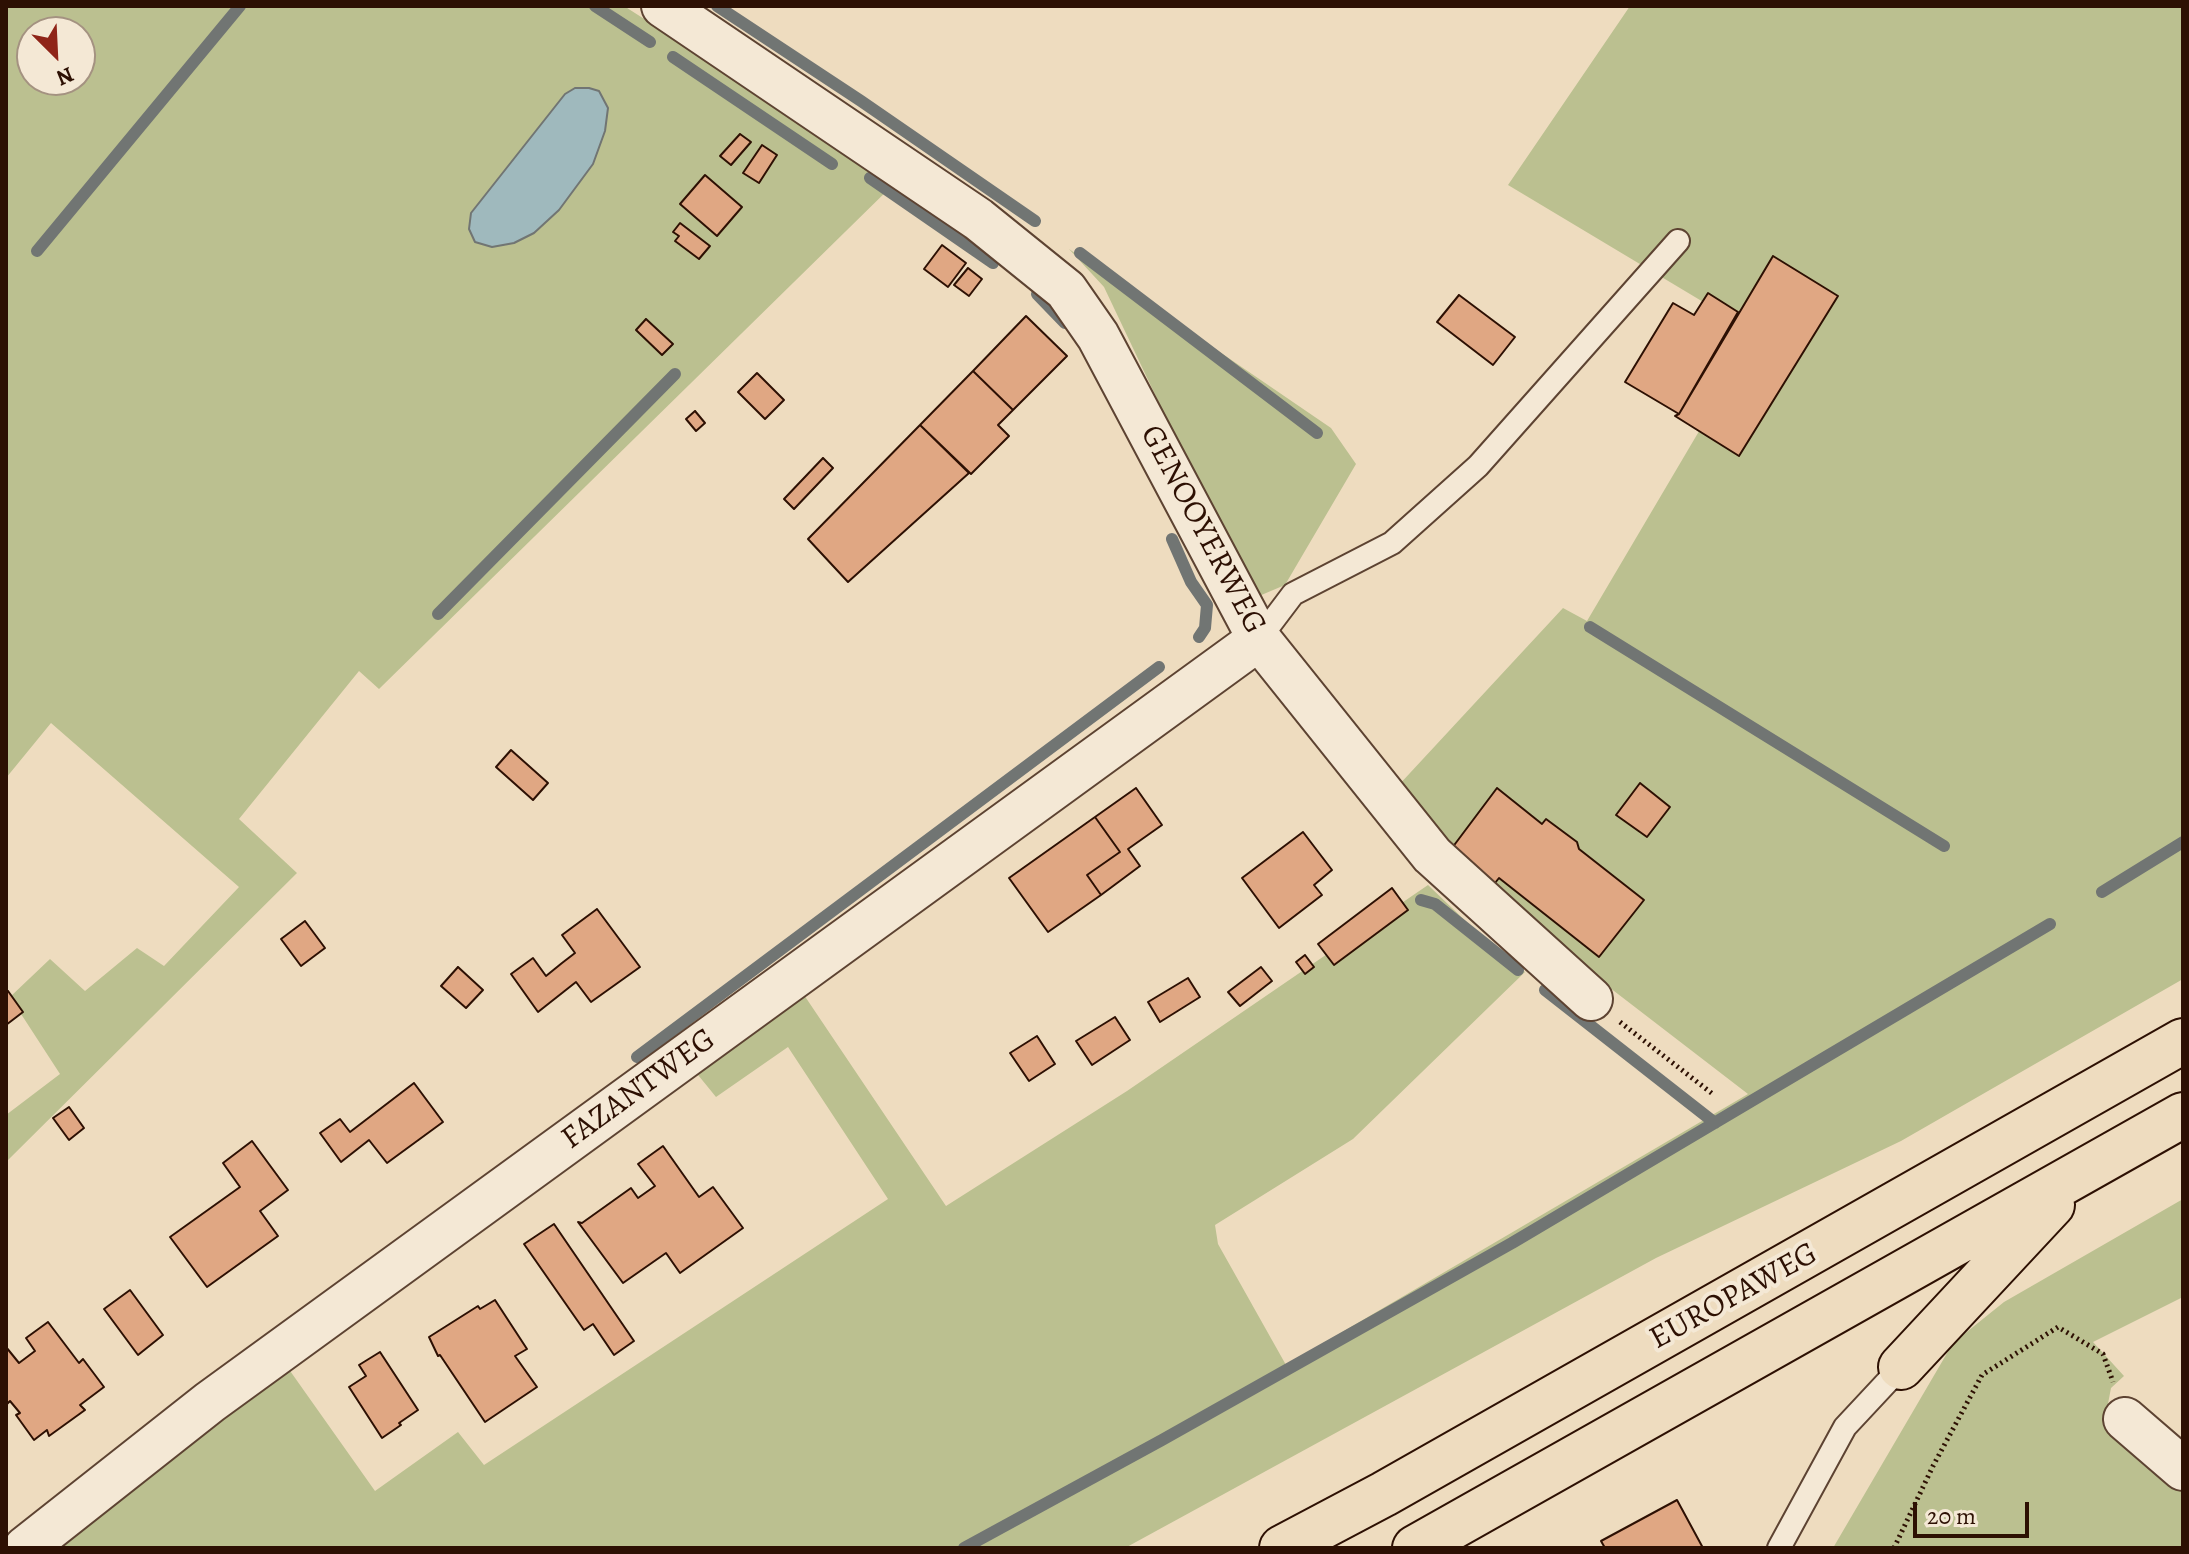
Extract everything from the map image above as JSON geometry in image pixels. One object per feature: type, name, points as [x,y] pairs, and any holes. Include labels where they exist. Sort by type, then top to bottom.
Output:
[{"type":"highway","name":"EUROPAWEG","points":[[1282,1548],[1384,1494],[2183,1041]]},
{"type":"highway","name":"EUROPAWEG","points":[[1415,1548],[2183,1115]]},
{"type":"highway","points":[[1901,1367],[2082,1173]]},
{"type":"street","name":"GENOOYERWEG","points":[[663,6],[978,219],[1066,290],[1098,336],[1259,639],[1432,855],[1591,999]]},
{"type":"street","name":"FAZANTWEG","points":[[25,1548],[210,1402],[1259,639]]},
{"type":"street","points":[[2125,1419],[2183,1469]]},
{"type":"lane","points":[[1259,639],[1293,594],[1392,543],[1478,466],[1678,241]]},
{"type":"lane","points":[[1779,1548],[1845,1427],[1901,1367]]},
{"type":"path","points":[[1591,999],[1714,1095]]},
{"type":"path","points":[[1894,1548],[1933,1466],[1982,1375],[2058,1327],[2103,1354],[2125,1419]]},
{"type":"green space","points":[[6,6],[624,6],[897,181],[379,689],[359,671],[239,819],[297,873],[6,1162],[6,1115],[60,1074],[10,997],[50,959],[85,991],[137,948],[164,966],[239,887],[51,723],[6,778]]},
{"type":"green space","points":[[1630,6],[2183,6],[2183,979],[1901,1141],[1656,1258],[1125,1548],[47,1548],[288,1368],[375,1491],[458,1432],[484,1465],[888,1199],[788,1047],[716,1097],[694,1070],[802,992],[946,1206],[1127,1091],[1428,885],[1525,972],[1353,1139],[1215,1225],[1218,1244],[1286,1365],[1748,1094],[1536,931],[1459,860],[1397,787],[1563,608],[1587,621],[1793,272],[1740,324],[1508,185]]},
{"type":"green space","points":[[1069,249],[1331,428],[1356,464],[1285,585],[1259,596],[1243,580],[1104,287]]},
{"type":"green space","points":[[2183,1199],[2183,1297],[2093,1342],[2124,1376],[2111,1388],[2107,1409],[2115,1429],[2183,1490],[2183,1548],[1833,1548],[1953,1343],[2004,1302]]},
{"type":"water","points":[[575,88],[599,91],[608,108],[605,131],[593,164],[559,210],[534,233],[514,243],[492,247],[475,242],[469,229],[471,213],[565,94]]},
{"type":"building","points":[[740,134],[751,142],[731,165],[720,156]]},
{"type":"building","points":[[762,145],[777,155],[759,183],[743,173]]},
{"type":"building","points":[[705,175],[742,207],[717,236],[680,204]]},
{"type":"building","points":[[680,223],[710,246],[699,259],[675,241],[679,236],[673,232]]},
{"type":"building","points":[[942,245],[966,263],[948,287],[924,269]]},
{"type":"building","points":[[1773,256],[1838,296],[1739,456],[1675,416]]},
{"type":"building","points":[[968,268],[982,279],[969,296],[954,285]]},
{"type":"building","points":[[1708,293],[1738,312],[1679,414],[1625,382],[1673,303],[1694,315]]},
{"type":"building","points":[[1459,295],[1515,337],[1493,365],[1437,322]]},
{"type":"building","points":[[1026,316],[1067,356],[1013,410],[973,371]]},
{"type":"building","points":[[646,319],[673,344],[662,355],[636,330]]},
{"type":"building","points":[[973,371],[1013,410],[998,425],[1009,436],[971,474],[920,425]]},
{"type":"building","points":[[757,373],[784,400],[765,419],[738,392]]},
{"type":"building","points":[[695,411],[705,423],[696,431],[686,419]]},
{"type":"building","points":[[920,425],[969,473],[848,582],[808,539]]},
{"type":"building","points":[[823,458],[833,468],[794,509],[784,499]]},
{"type":"building","points":[[511,750],[548,783],[533,800],[496,767]]},
{"type":"building","points":[[1640,783],[1670,807],[1647,837],[1616,815]]},
{"type":"building","points":[[1136,788],[1162,825],[1128,849],[1140,866],[1101,895],[1087,875],[1120,852],[1095,817]]},
{"type":"building","points":[[1497,788],[1542,824],[1546,819],[1577,842],[1579,849],[1644,900],[1599,957],[1499,878],[1495,883],[1452,848]]},
{"type":"building","points":[[1095,817],[1120,852],[1087,875],[1101,895],[1048,932],[1009,878]]},
{"type":"building","points":[[1303,832],[1332,870],[1314,885],[1322,895],[1279,928],[1242,878]]},
{"type":"building","points":[[1392,888],[1408,910],[1334,965],[1318,944]]},
{"type":"building","points":[[597,909],[640,967],[591,1002],[576,982],[538,1012],[511,974],[533,958],[546,976],[575,953],[562,935]]},
{"type":"building","points":[[305,921],[325,948],[301,966],[281,939]]},
{"type":"building","points":[[1305,955],[1314,967],[1305,974],[1296,962]]},
{"type":"building","points":[[458,967],[483,990],[466,1008],[441,986]]},
{"type":"building","points":[[1261,967],[1272,981],[1240,1006],[1228,992]]},
{"type":"building","points":[[1188,978],[1200,997],[1160,1022],[1148,1002]]},
{"type":"building","points":[[8,991],[23,1012],[6,1025],[6,993]]},
{"type":"building","points":[[1115,1017],[1130,1040],[1092,1065],[1076,1041]]},
{"type":"building","points":[[1037,1036],[1055,1064],[1029,1081],[1010,1053]]},
{"type":"building","points":[[414,1083],[443,1122],[387,1163],[369,1140],[341,1162],[320,1133],[340,1119],[350,1132]]},
{"type":"building","points":[[69,1107],[84,1128],[69,1140],[53,1118]]},
{"type":"building","points":[[252,1141],[288,1190],[260,1211],[278,1236],[207,1287],[170,1237],[240,1187],[223,1163]]},
{"type":"building","points":[[663,1146],[699,1197],[713,1187],[743,1228],[680,1273],[666,1253],[623,1283],[578,1222],[582,1223],[631,1188],[638,1198],[655,1186],[638,1164]]},
{"type":"building","points":[[554,1224],[634,1341],[614,1355],[593,1324],[584,1330],[524,1244]]},
{"type":"building","points":[[130,1290],[163,1335],[138,1355],[104,1309]]},
{"type":"building","points":[[495,1300],[527,1349],[515,1356],[537,1387],[485,1422],[438,1356],[429,1337],[478,1306],[480,1309]]},
{"type":"building","points":[[48,1322],[79,1363],[83,1359],[104,1387],[80,1405],[85,1410],[49,1436],[47,1430],[34,1440],[16,1415],[20,1413],[10,1401],[6,1402],[6,1347],[19,1363],[35,1351],[26,1338]]},
{"type":"building","points":[[380,1352],[418,1410],[382,1438],[349,1387],[366,1376],[359,1365]]},
{"type":"building","points":[[1677,1500],[1703,1548],[1605,1548],[1601,1541]]},
{"type":"waterway","points":[[37,251],[240,6]]},
{"type":"waterway","points":[[595,6],[650,42]]},
{"type":"waterway","points":[[717,6],[1035,221]]},
{"type":"waterway","points":[[673,57],[832,164]]},
{"type":"waterway","points":[[870,178],[993,263]]},
{"type":"waterway","points":[[1080,253],[1317,433]]},
{"type":"waterway","points":[[1037,294],[1065,323]]},
{"type":"waterway","points":[[438,614],[675,374]]},
{"type":"waterway","points":[[1172,539],[1191,582],[1207,605],[1205,628],[1199,637]]},
{"type":"waterway","points":[[1590,627],[1944,846]]},
{"type":"waterway","points":[[637,1057],[1159,667]]},
{"type":"waterway","points":[[2102,892],[2183,842]]},
{"type":"waterway","points":[[1421,900],[1435,904],[1518,970]]},
{"type":"waterway","points":[[964,1548],[1512,1243],[2050,924]]},
{"type":"waterway","points":[[1545,990],[1715,1123]]}]
